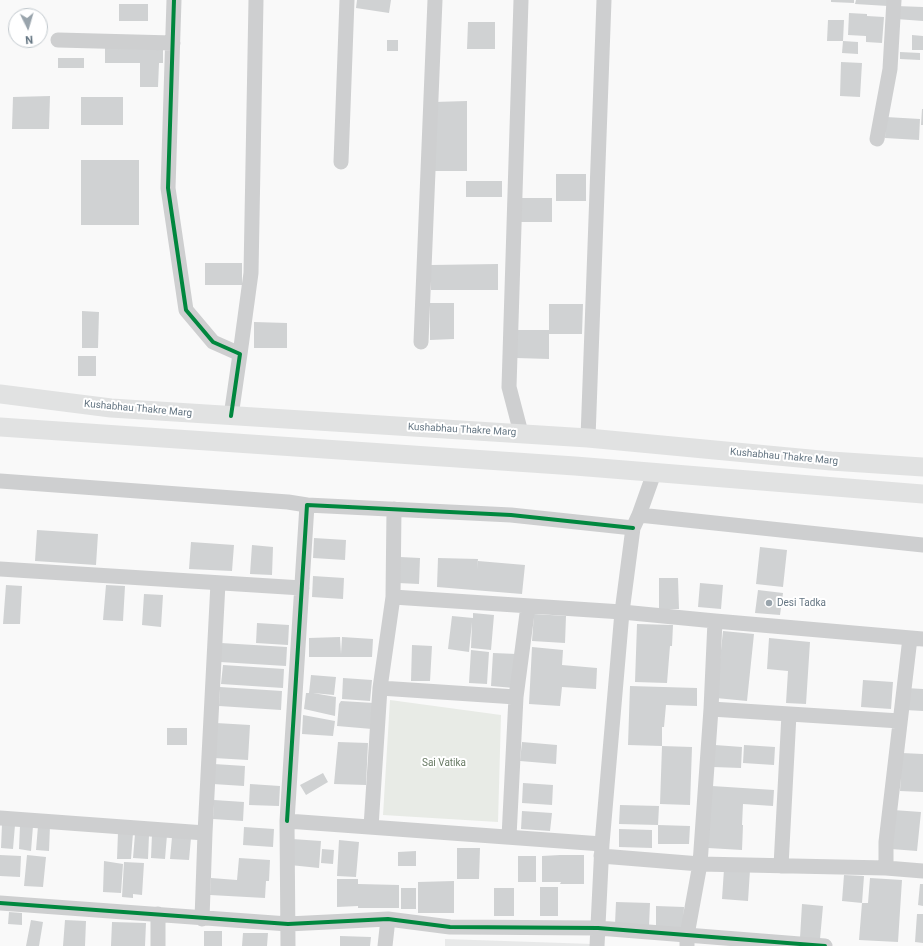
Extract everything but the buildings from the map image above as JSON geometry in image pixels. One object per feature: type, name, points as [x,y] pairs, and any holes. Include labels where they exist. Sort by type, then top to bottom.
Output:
[{"type":"main road","name":"Kushabhau Thakre Marg","points":[[0,394],[111,408],[521,433],[831,461],[923,467]]},
{"type":"main road","points":[[0,427],[654,473],[923,494]]},
{"type":"street","points":[[174,0],[168,188],[186,310],[213,342],[240,354]]},
{"type":"street","points":[[231,416],[251,273],[256,0]]},
{"type":"street","points":[[341,162],[347,0]]},
{"type":"street","points":[[421,342],[435,0]]},
{"type":"street","points":[[521,0],[509,387],[521,433]]},
{"type":"street","points":[[588,438],[604,0]]},
{"type":"street","points":[[877,139],[890,69],[894,0]]},
{"type":"street","points":[[58,40],[173,43]]},
{"type":"street","points":[[597,946],[602,850],[622,612],[636,521],[654,473]]},
{"type":"street","points":[[0,481],[288,502],[307,505],[636,521],[923,545]]},
{"type":"street","points":[[288,946],[287,821],[307,505]]},
{"type":"street","points":[[371,827],[380,688],[392,597],[394,509]]},
{"type":"street","points":[[0,569],[302,588]]},
{"type":"street","points":[[202,919],[218,583]]},
{"type":"street","points":[[392,597],[622,612],[917,638],[900,721],[886,842],[886,868]]},
{"type":"street","points":[[509,837],[516,698],[528,606]]},
{"type":"street","points":[[687,941],[700,864],[711,709],[715,621]]},
{"type":"street","points":[[380,688],[516,698]]},
{"type":"street","points":[[711,709],[900,721]]},
{"type":"street","points":[[781,866],[788,714]]},
{"type":"street","points":[[0,818],[205,834]]},
{"type":"street","points":[[287,821],[509,837],[700,864],[886,868],[923,871]]},
{"type":"street","points":[[0,903],[158,914],[202,919],[288,924],[388,919],[450,927],[598,928],[687,941],[825,946]]},
{"type":"street","points":[[158,914],[158,946]]},
{"type":"street","points":[[385,946],[388,919]]},
{"type":"shaded area","points":[[445,939],[593,944],[592,946],[445,946]]},
{"type":"green space","name":"Sai Vatika","points":[[390,700],[501,715],[498,822],[383,815]]},
{"type":"cycle path","points":[[174,0],[168,188],[186,310],[213,342],[240,354],[231,416]]},
{"type":"cycle path","points":[[287,821],[307,505],[511,515],[633,528]]},
{"type":"cycle path","points":[[0,903],[288,924],[388,919],[450,927],[598,928],[825,946]]},
{"type":"place","name":"Desi Tadka","points":[[769,603]]}]
